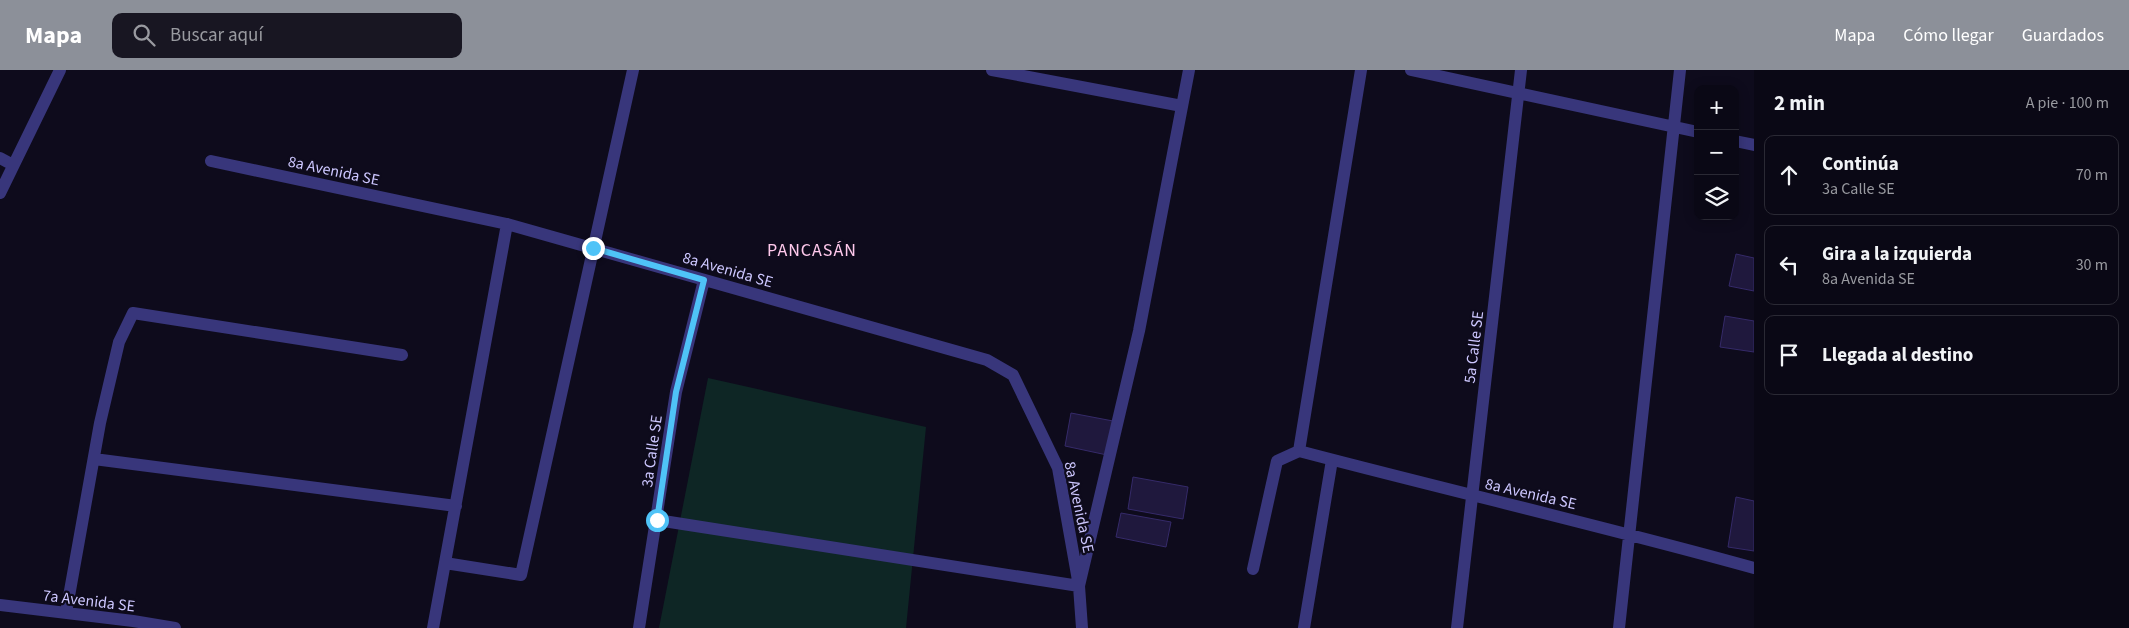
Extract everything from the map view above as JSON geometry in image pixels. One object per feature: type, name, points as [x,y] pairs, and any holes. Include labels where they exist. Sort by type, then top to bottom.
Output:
[{"type":"street","points":[[0,193],[60,70]]},
{"type":"street","points":[[445,564],[522,575],[633,70]]},
{"type":"street","points":[[992,70],[1182,106]]},
{"type":"street","points":[[1082,628],[1079,586],[1139,331],[1189,70]]},
{"type":"street","points":[[1253,569],[1277,461],[1299,451],[1361,70]]},
{"type":"street","points":[[1411,70],[1694,131]]},
{"type":"street","name":"5a Calle SE","points":[[1457,628],[1521,70]]},
{"type":"street","points":[[1619,628],[1680,70]]},
{"type":"street","points":[[1739,142],[1754,145]]},
{"type":"street","points":[[0,158],[13,165]]},
{"type":"street","name":"8a Avenida SE","points":[[211,161],[507,224],[988,360],[1013,375],[1058,468],[1079,586]]},
{"type":"street","points":[[433,628],[507,224]]},
{"type":"street","name":"3a Calle SE","points":[[640,628],[676,392],[704,280]]},
{"type":"street","points":[[66,613],[94,459],[119,342],[133,314],[402,355]]},
{"type":"street","name":"8a Avenida SE","points":[[1299,451],[1629,534],[1754,568]]},
{"type":"street","points":[[94,459],[456,506]]},
{"type":"street","points":[[1304,628],[1332,460]]},
{"type":"street","points":[[657,520],[1079,586]]},
{"type":"street","name":"7a Avenida SE","points":[[0,605],[133,624],[175,628]]},
{"type":"green space","points":[[708,378],[926,427],[906,628],[659,628]]},
{"type":"building","points":[[1736,254],[1754,258],[1754,291],[1729,286]]},
{"type":"building","points":[[1725,316],[1754,321],[1754,352],[1720,347]]},
{"type":"building","points":[[1071,413],[1113,421],[1107,455],[1065,446]]},
{"type":"building","points":[[1133,477],[1188,487],[1183,519],[1128,509]]},
{"type":"building","points":[[1736,497],[1754,501],[1754,551],[1728,547]]},
{"type":"building","points":[[1121,513],[1171,522],[1166,547],[1116,537]]},
{"type":"district","name":"PANCASÁN","points":[[812,250]]},
{"type":"route","points":[[593,248],[704,280],[676,392],[657,520]]}]
